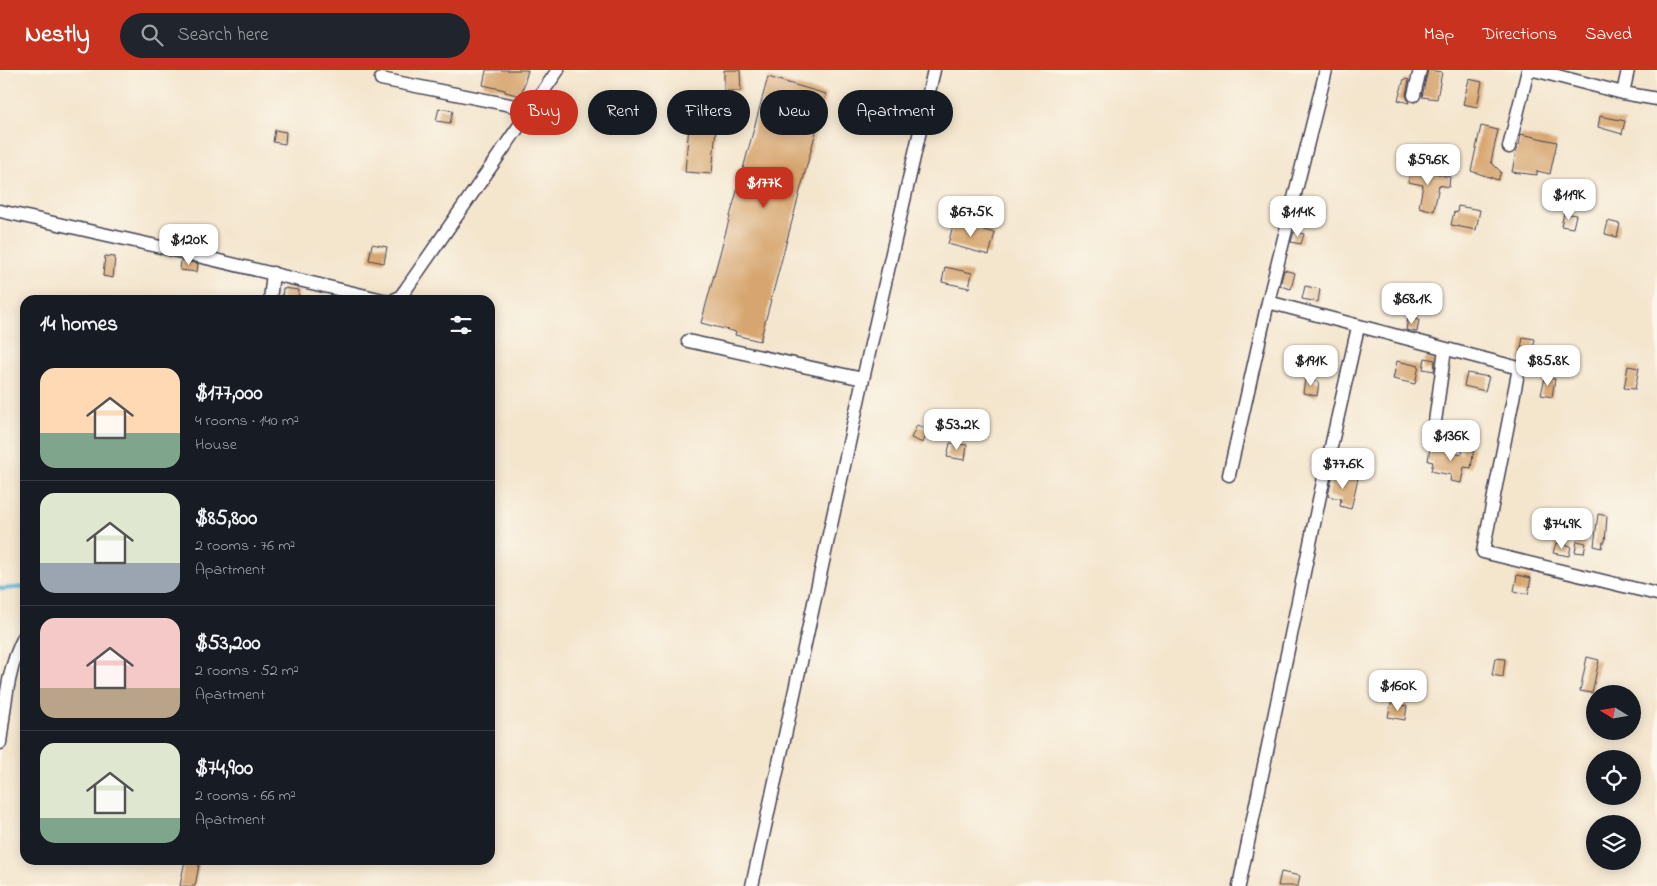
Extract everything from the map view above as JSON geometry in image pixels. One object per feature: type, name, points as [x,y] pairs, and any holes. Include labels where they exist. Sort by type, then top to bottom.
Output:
[{"type":"street","points":[[544,90],[558,70]]},
{"type":"street","points":[[752,886],[863,379],[934,70]]},
{"type":"street","points":[[1229,476],[1268,302],[1326,70]]},
{"type":"street","points":[[1414,95],[1420,70]]},
{"type":"street","points":[[1510,147],[1528,70]]},
{"type":"street","points":[[1534,70],[1576,75],[1623,93],[1657,99]]},
{"type":"street","points":[[1623,93],[1628,70]]},
{"type":"street","points":[[381,80],[510,105]]},
{"type":"street","points":[[402,295],[512,135]]},
{"type":"street","points":[[0,211],[273,273],[338,295]]},
{"type":"street","points":[[271,295],[273,273]]},
{"type":"street","points":[[1268,302],[1519,368],[1483,552],[1657,594]]},
{"type":"street","points":[[1239,886],[1319,500],[1358,326]]},
{"type":"street","points":[[688,341],[863,379]]},
{"type":"street","points":[[1433,436],[1445,349]]},
{"type":"street","points":[[0,743],[8,685],[14,660],[20,646]]},
{"type":"building","points":[[486,70],[528,70],[523,90],[510,90],[510,93],[505,92],[505,90],[483,85]]},
{"type":"building","points":[[724,70],[740,70],[741,90],[724,90]]},
{"type":"building","points":[[1428,70],[1442,72],[1437,99],[1422,97]]},
{"type":"building","points":[[768,77],[812,90],[764,90]]},
{"type":"building","points":[[1404,79],[1409,80],[1406,94],[1409,103],[1398,100]]},
{"type":"building","points":[[1469,79],[1482,82],[1477,107],[1463,104]]},
{"type":"building","points":[[760,106],[760,135],[815,135],[760,341],[735,335],[736,332],[701,323]]},
{"type":"building","points":[[439,108],[453,111],[450,123],[436,121]]},
{"type":"building","points":[[1600,116],[1625,121],[1622,134],[1598,127]]},
{"type":"building","points":[[1481,126],[1498,130],[1491,162],[1501,172],[1498,180],[1471,171]]},
{"type":"building","points":[[275,130],[286,132],[285,144],[273,142]]},
{"type":"building","points":[[1521,134],[1557,142],[1550,174],[1537,171],[1537,175],[1512,172]]},
{"type":"building","points":[[688,135],[715,135],[712,174],[685,172]]},
{"type":"building","points":[[1412,167],[1450,177],[1449,187],[1439,185],[1434,211],[1419,207],[1423,185],[1408,182]]},
{"type":"building","points":[[1458,206],[1480,210],[1476,230],[1451,225],[1454,212],[1457,213]]},
{"type":"building","points":[[1564,213],[1576,215],[1573,228],[1561,226]]},
{"type":"building","points":[[1608,221],[1620,224],[1617,237],[1605,234]]},
{"type":"building","points":[[954,222],[995,233],[989,255],[948,244]]},
{"type":"building","points":[[1294,232],[1304,234],[1301,244],[1291,242]]},
{"type":"building","points":[[372,244],[387,247],[384,263],[369,260]]},
{"type":"building","points":[[105,256],[115,257],[113,278],[103,276]]},
{"type":"building","points":[[181,260],[198,264],[197,272],[180,270]]},
{"type":"building","points":[[945,267],[972,273],[969,288],[942,282]]},
{"type":"building","points":[[1284,270],[1295,273],[1291,289],[1280,286]]},
{"type":"building","points":[[1305,286],[1320,289],[1318,302],[1302,299]]},
{"type":"building","points":[[283,288],[299,290],[298,295],[282,295]]},
{"type":"building","points":[[1408,318],[1419,320],[1417,332],[1406,330]]},
{"type":"building","points":[[1523,337],[1535,339],[1530,363],[1519,360]]},
{"type":"building","points":[[1311,345],[1321,348],[1316,367],[1306,364]]},
{"type":"building","points":[[1425,358],[1435,360],[1434,371],[1423,369]]},
{"type":"building","points":[[1397,361],[1419,366],[1415,384],[1393,379]]},
{"type":"building","points":[[1628,366],[1639,368],[1635,389],[1624,388]]},
{"type":"building","points":[[1467,373],[1489,377],[1485,391],[1464,386]]},
{"type":"building","points":[[1545,377],[1555,379],[1552,397],[1541,395]]},
{"type":"building","points":[[1305,379],[1319,382],[1317,396],[1303,393]]},
{"type":"building","points":[[917,425],[928,430],[923,443],[911,438]]},
{"type":"building","points":[[950,443],[967,445],[965,460],[947,457]]},
{"type":"building","points":[[1463,446],[1474,448],[1471,468],[1464,467],[1461,483],[1450,481],[1451,475],[1431,471],[1433,462],[1428,461],[1430,447],[1462,454]]},
{"type":"building","points":[[1333,474],[1358,478],[1351,509],[1340,506],[1341,499],[1328,496]]},
{"type":"building","points":[[1598,514],[1607,516],[1605,542],[1603,542],[1602,548],[1594,546]]},
{"type":"building","points":[[1577,541],[1586,543],[1584,553],[1575,552]]},
{"type":"building","points":[[1556,543],[1571,546],[1569,556],[1553,553]]},
{"type":"building","points":[[1517,575],[1531,578],[1528,594],[1514,591]]},
{"type":"building","points":[[1587,657],[1599,660],[1594,685],[1586,685],[1586,692],[1580,691]]},
{"type":"building","points":[[1495,658],[1505,659],[1503,677],[1492,675]]},
{"type":"building","points":[[1391,703],[1407,706],[1405,720],[1388,717]]},
{"type":"building","points":[[184,865],[199,865],[195,886],[180,886]]},
{"type":"building","points":[[1281,872],[1300,876],[1298,886],[1278,886]]},
{"type":"waterway","points":[[0,588],[20,587]]}]
